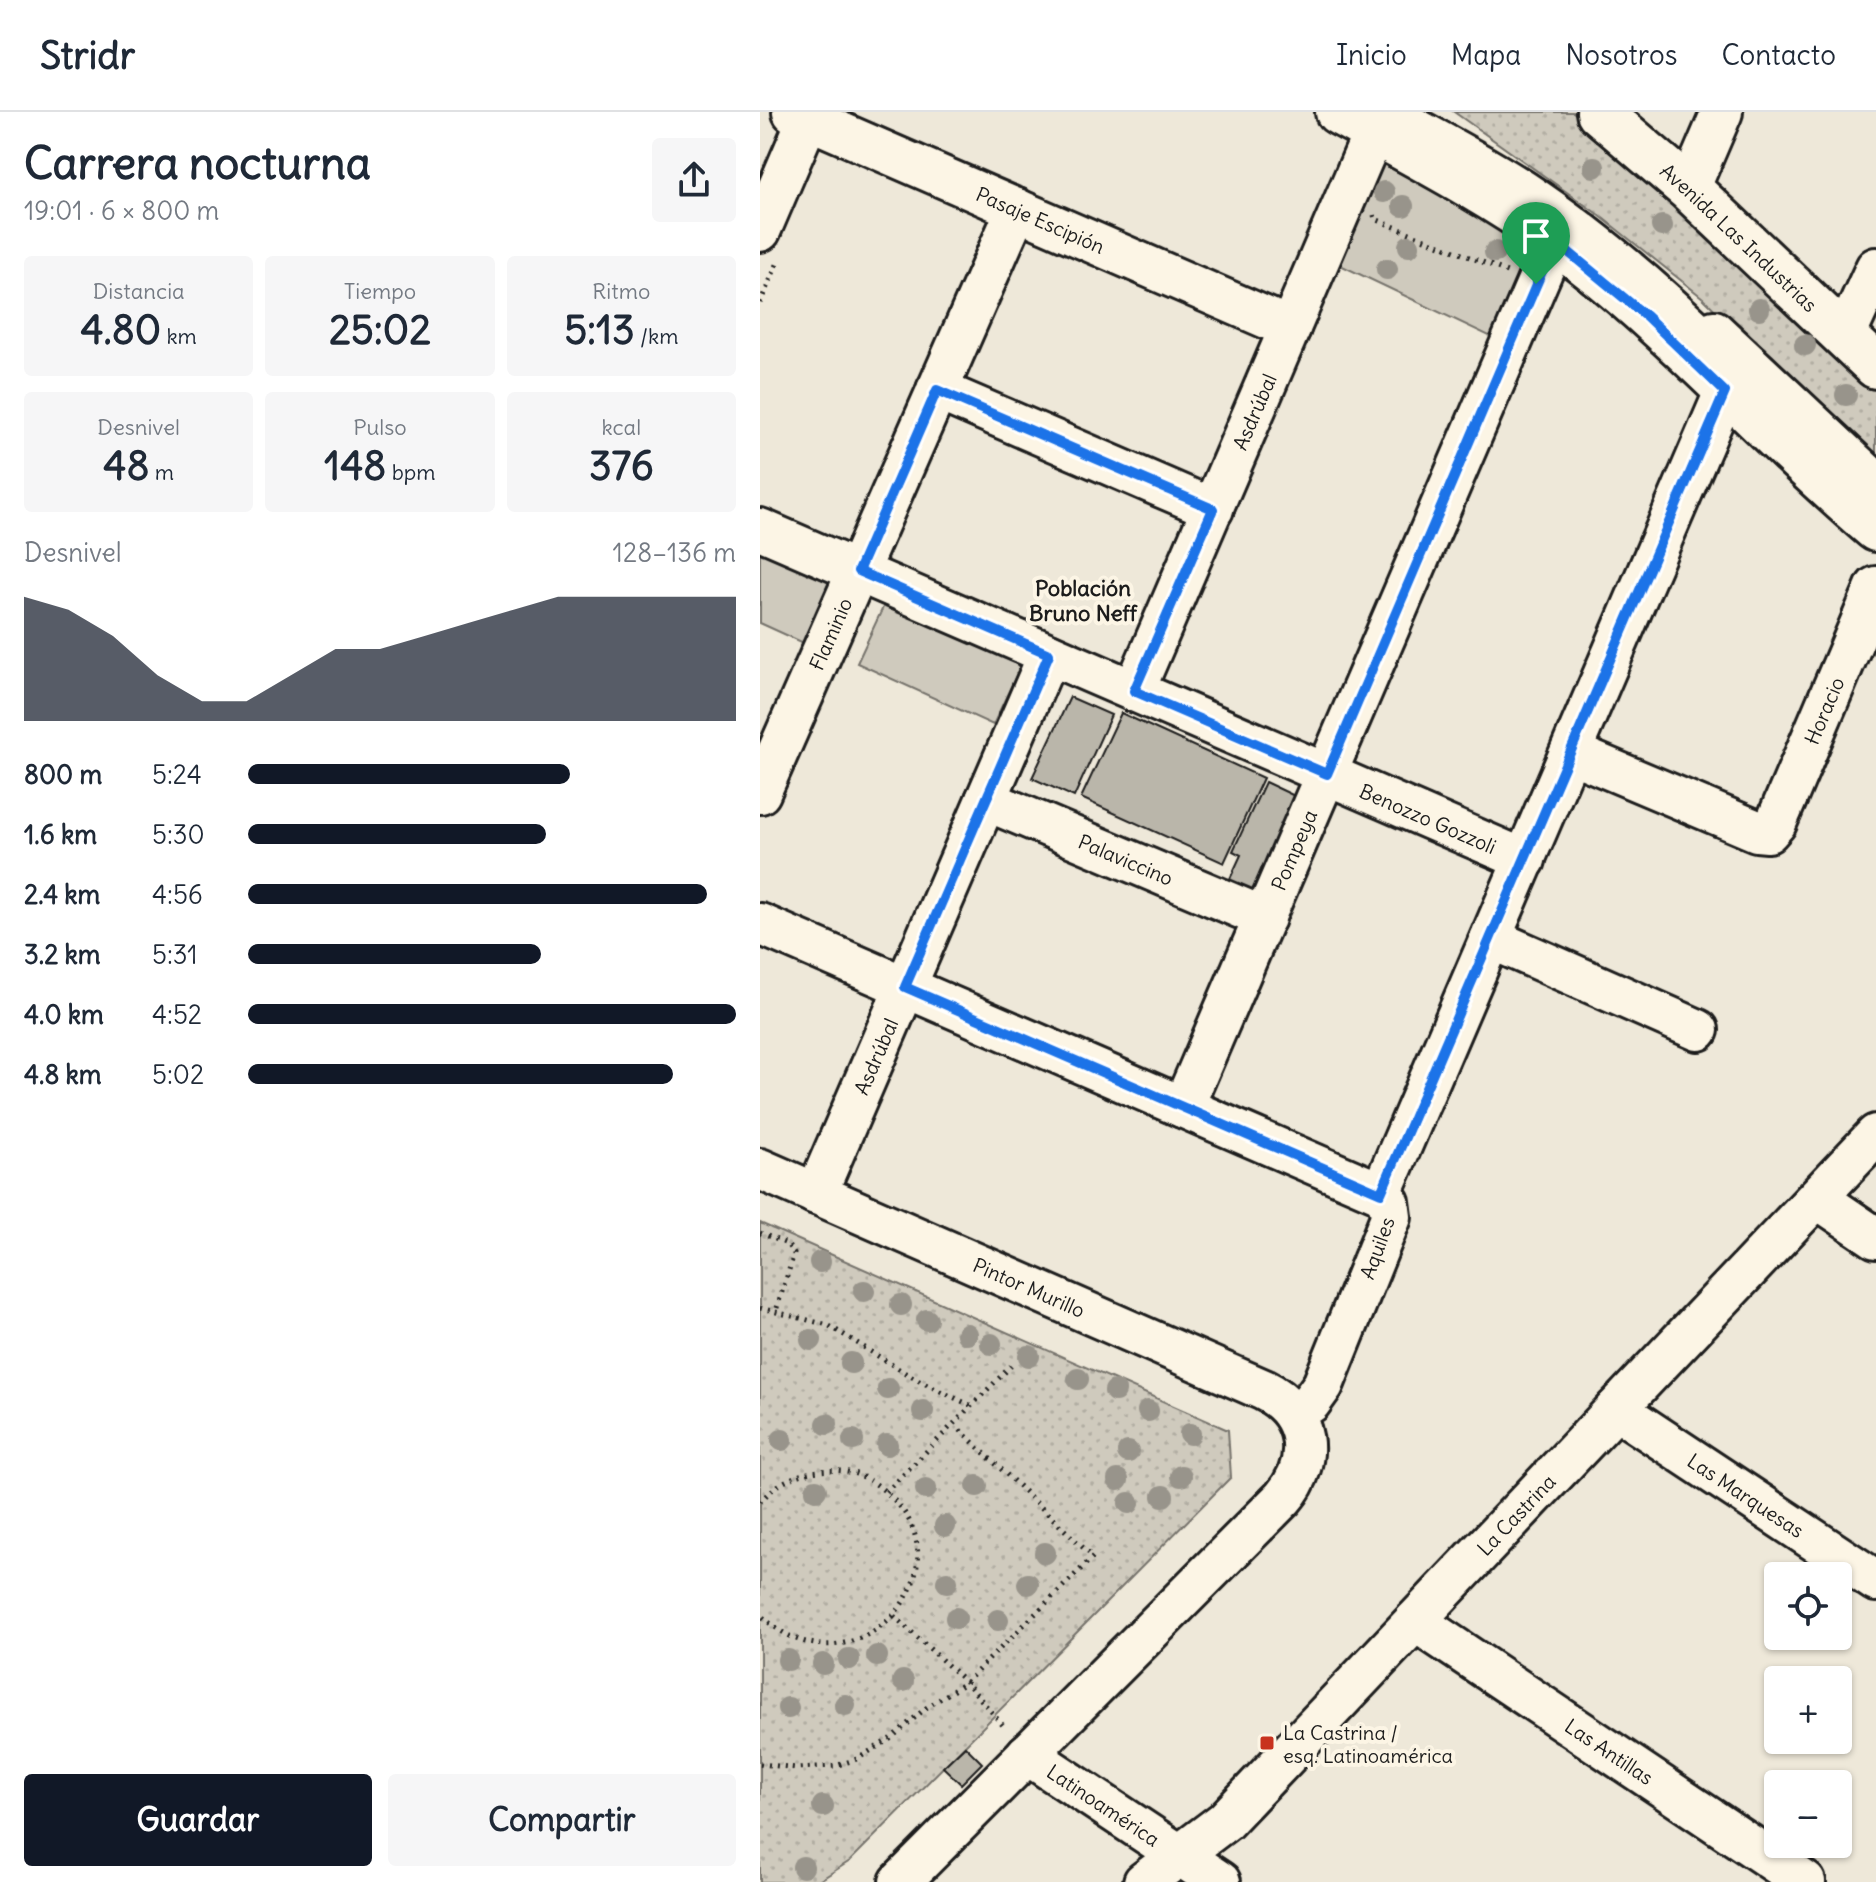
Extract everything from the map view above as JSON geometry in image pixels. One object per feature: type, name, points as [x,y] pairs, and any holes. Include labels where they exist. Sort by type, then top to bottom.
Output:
[{"type":"main road","name":"Avenida Las Industrias","points":[[1599,112],[1689,189],[1876,366]]},
{"type":"main road","points":[[1365,119],[1555,241],[1635,306],[1876,529]]},
{"type":"street","points":[[1416,112],[1533,180],[1632,254],[1876,483]]},
{"type":"street","points":[[1689,189],[1722,112]]},
{"type":"street","points":[[760,231],[804,114]]},
{"type":"street","name":"Pasaje Escipión","points":[[804,114],[1290,328]]},
{"type":"street","points":[[1365,119],[1521,190],[1605,250],[1681,316],[1797,430],[1876,502]]},
{"type":"street","name":"Asdrúbal","points":[[1134,691],[1355,175],[1365,119]]},
{"type":"street","name":"Flaminio","points":[[760,793],[1017,209]]},
{"type":"street","name":"Pompeya","points":[[1183,1107],[1555,241]]},
{"type":"street","points":[[1845,336],[1876,268]]},
{"type":"street","points":[[937,390],[1213,509]]},
{"type":"street","name":"Aquiles","points":[[1293,1412],[1310,1403],[1323,1385],[1391,1217],[1389,1202],[1381,1193],[1725,392]]},
{"type":"street","name":"Benozzo Gozzoli","points":[[760,529],[1525,860]]},
{"type":"street","name":"Horacio","points":[[1572,753],[1757,831],[1768,832],[1776,823],[1876,587]]},
{"type":"street","name":"Asdrúbal","points":[[816,1194],[1049,654]]},
{"type":"street","name":"Palaviccino","points":[[986,800],[1265,918]]},
{"type":"street","points":[[760,924],[1381,1193]]},
{"type":"street","points":[[1492,939],[1698,1030]]},
{"type":"street","name":"La Castrina","points":[[1144,1882],[1225,1821],[1876,1135]]},
{"type":"street","name":"Pintor Murillo","points":[[760,1169],[1264,1390],[1293,1412]]},
{"type":"street","points":[[1817,1198],[1876,1238]]},
{"type":"street","name":"Las Marquesas","points":[[1616,1409],[1876,1581]]},
{"type":"street","points":[[900,1882],[1291,1488],[1304,1461],[1304,1444],[1293,1412]]},
{"type":"street","name":"Las Antillas","points":[[1415,1621],[1805,1882]]},
{"type":"street","name":"Latinoamérica","points":[[1027,1754],[1220,1882]]},
{"type":"path","points":[[1355,175],[1375,219],[1536,284]]},
{"type":"path","points":[[760,1233],[787,1244],[794,1254],[776,1311]]},
{"type":"path","points":[[760,1308],[828,1325],[902,1371],[974,1407]]},
{"type":"path","points":[[886,1492],[956,1426],[1011,1366]]},
{"type":"path","points":[[760,1764],[815,1768],[857,1759],[966,1682],[1093,1557],[956,1426]]},
{"type":"path","points":[[760,1614],[784,1635],[812,1645],[840,1646],[876,1633],[894,1616],[913,1584],[917,1562],[914,1534],[899,1504],[876,1483],[852,1472],[824,1469],[796,1475],[761,1499]]},
{"type":"path","points":[[894,1616],[966,1682],[994,1715]]},
{"type":"shaded area","points":[[1454,112],[1573,112],[1618,145],[1876,382],[1876,467],[1703,298],[1599,215]]},
{"type":"shaded area","points":[[1378,161],[1544,252],[1504,343],[1336,263]]},
{"type":"shaded area","points":[[760,551],[836,585],[808,645],[760,623]]},
{"type":"shaded area","points":[[885,603],[1021,665],[993,725],[857,663]]},
{"type":"shaded area","points":[[760,1223],[1228,1430],[1231,1477],[850,1861],[817,1882],[760,1882]]},
{"type":"building","points":[[1070,697],[1111,715],[1074,797],[1032,778]]},
{"type":"building","points":[[1121,713],[1263,778],[1224,863],[1081,798]]},
{"type":"building","points":[[1265,782],[1301,799],[1256,894],[1229,881],[1241,855],[1233,851]]},
{"type":"building","points":[[965,1746],[982,1763],[961,1784],[943,1767]]},
{"type":"place","name":"La Castrina / esq. Latinoamérica","points":[[1267,1743]]},
{"type":"district","name":"Población Bruno Neff","points":[[1083,600]]},
{"type":"route","points":[[1555,241],[1646,316],[1725,392],[1381,1193],[905,987],[1049,654],[858,571],[937,390],[1213,509],[1134,691],[1327,774],[1536,284],[1555,241]]}]
